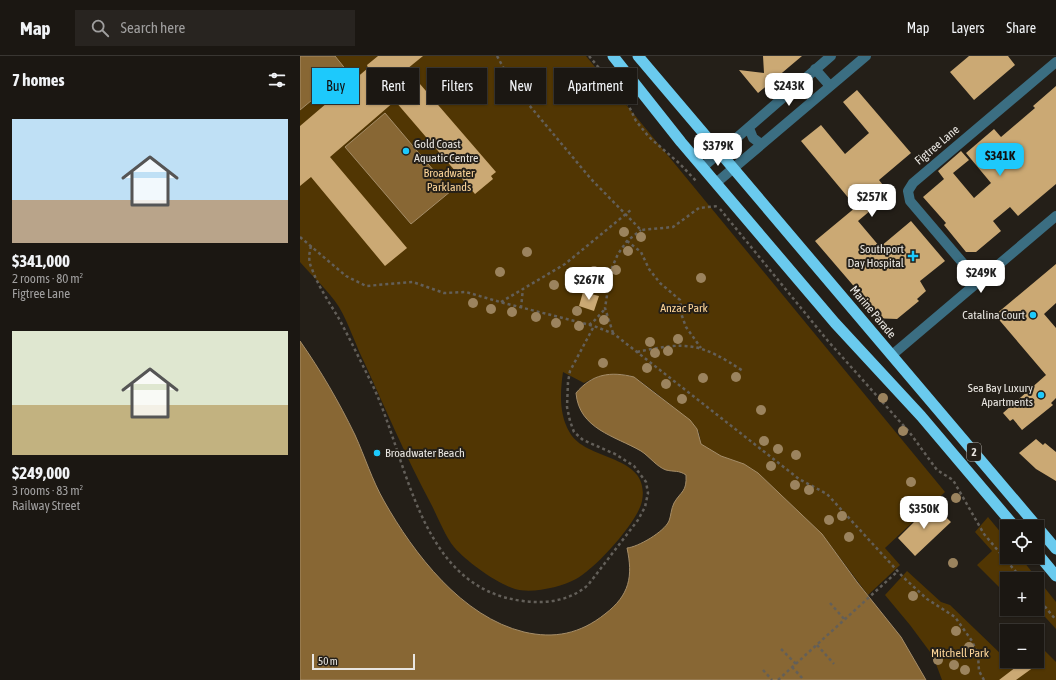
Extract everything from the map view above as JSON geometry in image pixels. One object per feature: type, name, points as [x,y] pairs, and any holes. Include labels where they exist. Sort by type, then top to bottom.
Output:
[{"type":"highway","name":"2","points":[[613,56],[716,183],[835,323],[921,416],[1009,520]]},
{"type":"highway","name":"Marine Parade","points":[[638,56],[721,151],[1056,549]]},
{"type":"highway","points":[[1044,562],[1056,576]]},
{"type":"street","points":[[703,167],[831,56]]},
{"type":"street","points":[[716,183],[866,56]]},
{"type":"street","name":"Figtree Lane","points":[[979,282],[910,201],[908,196],[910,187],[1056,62]]},
{"type":"street","points":[[815,69],[830,86]]},
{"type":"street","points":[[749,128],[753,138],[761,144]]},
{"type":"street","points":[[892,355],[1056,216]]},
{"type":"path","points":[[498,56],[514,87],[591,179],[624,215],[641,230]]},
{"type":"path","points":[[589,56],[626,100],[636,121],[649,137],[680,164],[702,187]]},
{"type":"path","points":[[715,202],[828,341],[910,433],[937,470],[953,480],[984,534],[1016,572]]},
{"type":"path","points":[[614,334],[605,308],[611,270],[618,254],[627,242],[641,230],[673,227],[699,208],[718,206]]},
{"type":"path","points":[[500,302],[565,264],[632,208]]},
{"type":"path","points":[[300,237],[346,276],[366,286],[413,282],[444,293],[466,292],[521,308],[594,326],[614,334],[800,479],[827,494],[898,571],[927,599],[955,617],[972,641],[978,655],[979,671],[984,680]]},
{"type":"path","points":[[627,242],[641,252],[649,269],[660,283],[680,300],[682,316],[686,326],[701,348]]},
{"type":"path","points":[[311,246],[308,256],[312,269],[348,334],[381,403],[414,501],[428,530],[440,550],[459,573],[487,592],[508,600],[530,602],[554,601],[569,598],[580,592],[588,585],[633,526],[645,507],[648,493],[646,482],[637,469],[615,454],[583,440],[574,432],[570,421],[567,407],[570,371],[594,326]]},
{"type":"path","points":[[521,308],[523,288]]},
{"type":"path","points":[[588,325],[595,320],[605,308]]},
{"type":"path","points":[[638,352],[680,345],[689,345],[701,348],[725,359],[743,371]]},
{"type":"path","points":[[778,680],[898,571]]},
{"type":"path","points":[[830,603],[845,620]]},
{"type":"path","points":[[1044,605],[1056,620]]},
{"type":"path","points":[[817,645],[834,664]]},
{"type":"path","points":[[782,649],[796,664]]},
{"type":"path","points":[[792,667],[804,680]]},
{"type":"path","points":[[763,670],[772,680]]},
{"type":"green space","points":[[300,56],[586,56],[596,68],[554,68],[554,104],[626,104],[945,492],[885,548],[900,565],[868,595],[822,534],[758,473],[744,464],[721,456],[701,444],[697,429],[645,384],[632,376],[620,374],[601,376],[584,383],[563,372],[561,404],[566,426],[570,433],[578,442],[590,449],[628,466],[637,475],[642,486],[642,501],[633,521],[615,544],[594,566],[584,574],[563,585],[546,589],[530,591],[515,589],[499,582],[482,571],[466,559],[454,547],[444,531],[404,451],[339,307],[325,289],[300,262]]},
{"type":"green space","points":[[988,517],[1000,532],[1000,564],[1026,564],[1032,572],[1000,572],[1000,588],[977,565],[992,551],[975,532]]},
{"type":"green space","name":"Mitchell Park","points":[[907,571],[941,602],[950,605],[1000,653],[1000,668],[1044,668],[1044,650],[1056,662],[1056,680],[942,680],[933,656],[885,595]]},
{"type":"green space","points":[[1044,587],[1056,602],[1056,629],[1044,616]]},
{"type":"shaded area","points":[[300,56],[335,56],[345,68],[312,68],[312,100],[300,110]]},
{"type":"shaded area","points":[[385,113],[451,191],[411,224],[345,147]]},
{"type":"shaded area","points":[[300,341],[336,399],[355,435],[372,477],[396,521],[425,562],[442,581],[460,598],[480,613],[501,624],[535,634],[556,635],[586,626],[605,614],[620,600],[625,592],[628,584],[630,567],[627,548],[638,545],[650,538],[662,530],[669,521],[674,503],[686,485],[686,475],[681,472],[663,469],[641,451],[600,430],[584,415],[579,405],[576,393],[588,382],[595,378],[609,374],[625,375],[634,377],[690,420],[697,429],[701,444],[721,456],[744,464],[758,473],[822,534],[857,582],[901,637],[926,680],[300,680]]},
{"type":"building","points":[[378,56],[423,56],[408,68],[368,68],[367,65]]},
{"type":"building","points":[[763,56],[802,56],[758,93],[739,70],[764,73]]},
{"type":"building","points":[[969,56],[1008,56],[1015,65],[974,100],[950,72]]},
{"type":"building","points":[[367,69],[367,104],[392,104],[330,157],[407,248],[385,266],[311,177],[300,186],[300,126],[326,104],[359,104],[359,76]]},
{"type":"building","points":[[419,83],[427,92],[427,104],[437,104],[496,172],[491,176],[493,179],[475,194],[398,104],[419,104]]},
{"type":"building","points":[[1056,86],[1056,184],[1018,216],[1010,207],[993,221],[1001,231],[976,252],[966,252],[944,225],[946,223],[923,197],[944,179],[938,171],[961,151],[969,160],[953,173],[974,198],[991,183],[966,153],[994,129],[1001,137],[1035,108],[1033,106]]},
{"type":"building","points":[[857,90],[911,153],[879,180],[890,194],[858,221],[880,247],[911,221],[945,261],[920,281],[926,291],[917,299],[919,301],[897,319],[870,318],[876,312],[815,241],[856,207],[801,141],[821,125],[845,154],[869,133],[843,102]]},
{"type":"building","points":[[1056,264],[1056,303],[1044,314],[1056,328],[1056,398],[1051,403],[1053,405],[1022,430],[1013,419],[1010,421],[1003,413],[1046,375],[995,315]]},
{"type":"building","points":[[583,292],[599,296],[594,311],[579,306]]},
{"type":"building","points":[[1036,439],[1043,445],[1045,443],[1056,452],[1056,481],[1036,469],[1019,453]]},
{"type":"building","points":[[932,504],[951,522],[915,556],[898,538]]},
{"type":"building","points":[[1015,668],[1033,668],[1016,680],[999,680]]},
{"type":"place","name":"Gold Coast Aquatic Centre","points":[[406,151]]},
{"type":"place","name":"Southport Day Hospital","points":[[913,256]]},
{"type":"place","name":"Catalina Court","points":[[1033,315]]},
{"type":"place","name":"Sea Bay Luxury Apartments","points":[[1041,395]]},
{"type":"place","name":"Broadwater Beach","points":[[377,453]]},
{"type":"park label","name":"Broadwater Parklands","points":[[449,180]]},
{"type":"park label","name":"Anzac Park","points":[[684,308]]}]
